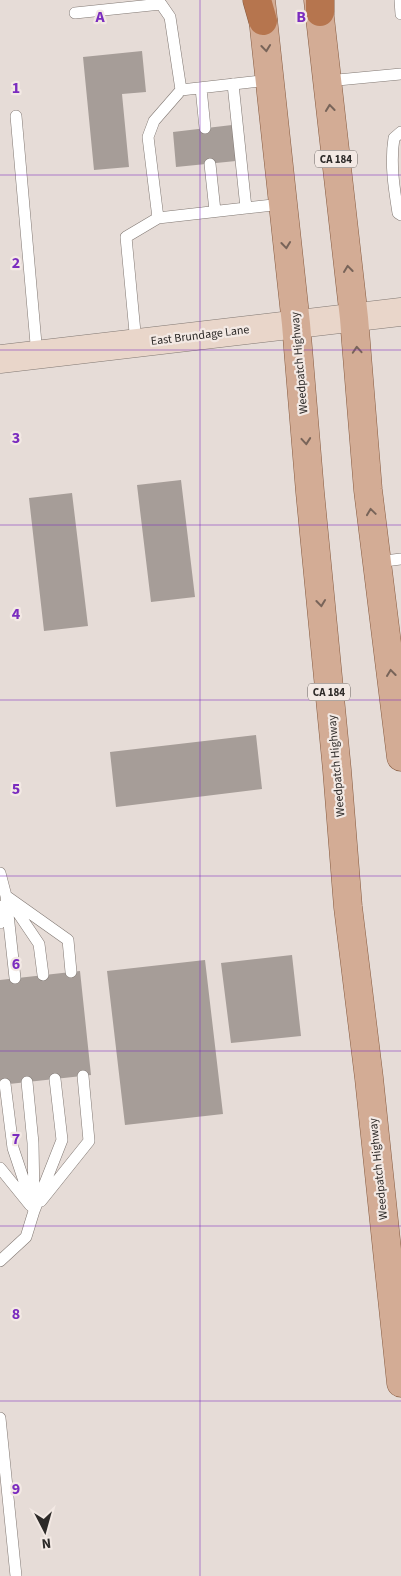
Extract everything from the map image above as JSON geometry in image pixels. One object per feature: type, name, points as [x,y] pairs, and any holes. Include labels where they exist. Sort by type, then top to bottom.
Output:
[{"type":"main road","name":"CA 184","points":[[319,4],[354,318],[368,490],[389,560],[401,757]]},
{"type":"main road","name":"Weedpatch Highway","points":[[260,7],[296,324],[348,907],[369,1078],[401,1383]]},
{"type":"main road","name":"East Brundage Lane","points":[[0,359],[401,312]]},
{"type":"lane","points":[[400,0],[401,14]]},
{"type":"lane","points":[[74,13],[161,4],[170,17],[181,90]]},
{"type":"lane","points":[[327,81],[401,74]]},
{"type":"lane","points":[[158,218],[148,137],[154,121],[181,90],[269,80]]},
{"type":"lane","points":[[233,84],[246,208]]},
{"type":"lane","points":[[201,88],[205,128]]},
{"type":"lane","points":[[16,116],[38,355]]},
{"type":"lane","points":[[401,132],[394,138],[392,153],[394,188],[398,213],[401,215]]},
{"type":"lane","points":[[210,164],[215,212]]},
{"type":"lane","points":[[136,343],[126,237],[158,218],[282,204]]},
{"type":"lane","points":[[0,873],[15,978]]},
{"type":"lane","points":[[0,923],[3,899]]},
{"type":"lane","points":[[3,899],[68,940],[71,972]]},
{"type":"lane","points":[[3,899],[39,944],[43,975]]},
{"type":"lane","points":[[34,1210],[89,1142],[83,1076]]},
{"type":"lane","points":[[0,1261],[26,1237],[34,1210],[62,1140],[55,1079]]},
{"type":"lane","points":[[27,1082],[33,1143],[34,1210]]},
{"type":"lane","points":[[5,1084],[14,1148],[34,1210]]},
{"type":"lane","points":[[0,1168],[34,1210]]},
{"type":"lane","points":[[0,1418],[16,1576]]},
{"type":"building","points":[[142,51],[146,92],[122,94],[129,167],[94,170],[83,57]]},
{"type":"building","points":[[232,125],[236,161],[176,167],[173,132]]},
{"type":"building","points":[[181,480],[195,597],[151,602],[137,485]]},
{"type":"building","points":[[72,493],[88,626],[44,631],[29,498]]},
{"type":"building","points":[[256,735],[262,789],[116,807],[110,752]]},
{"type":"building","points":[[292,955],[301,1036],[231,1043],[221,963]]},
{"type":"building","points":[[205,960],[223,1114],[125,1125],[107,971]]},
{"type":"building","points":[[80,971],[91,1075],[0,1085],[0,980]]}]
